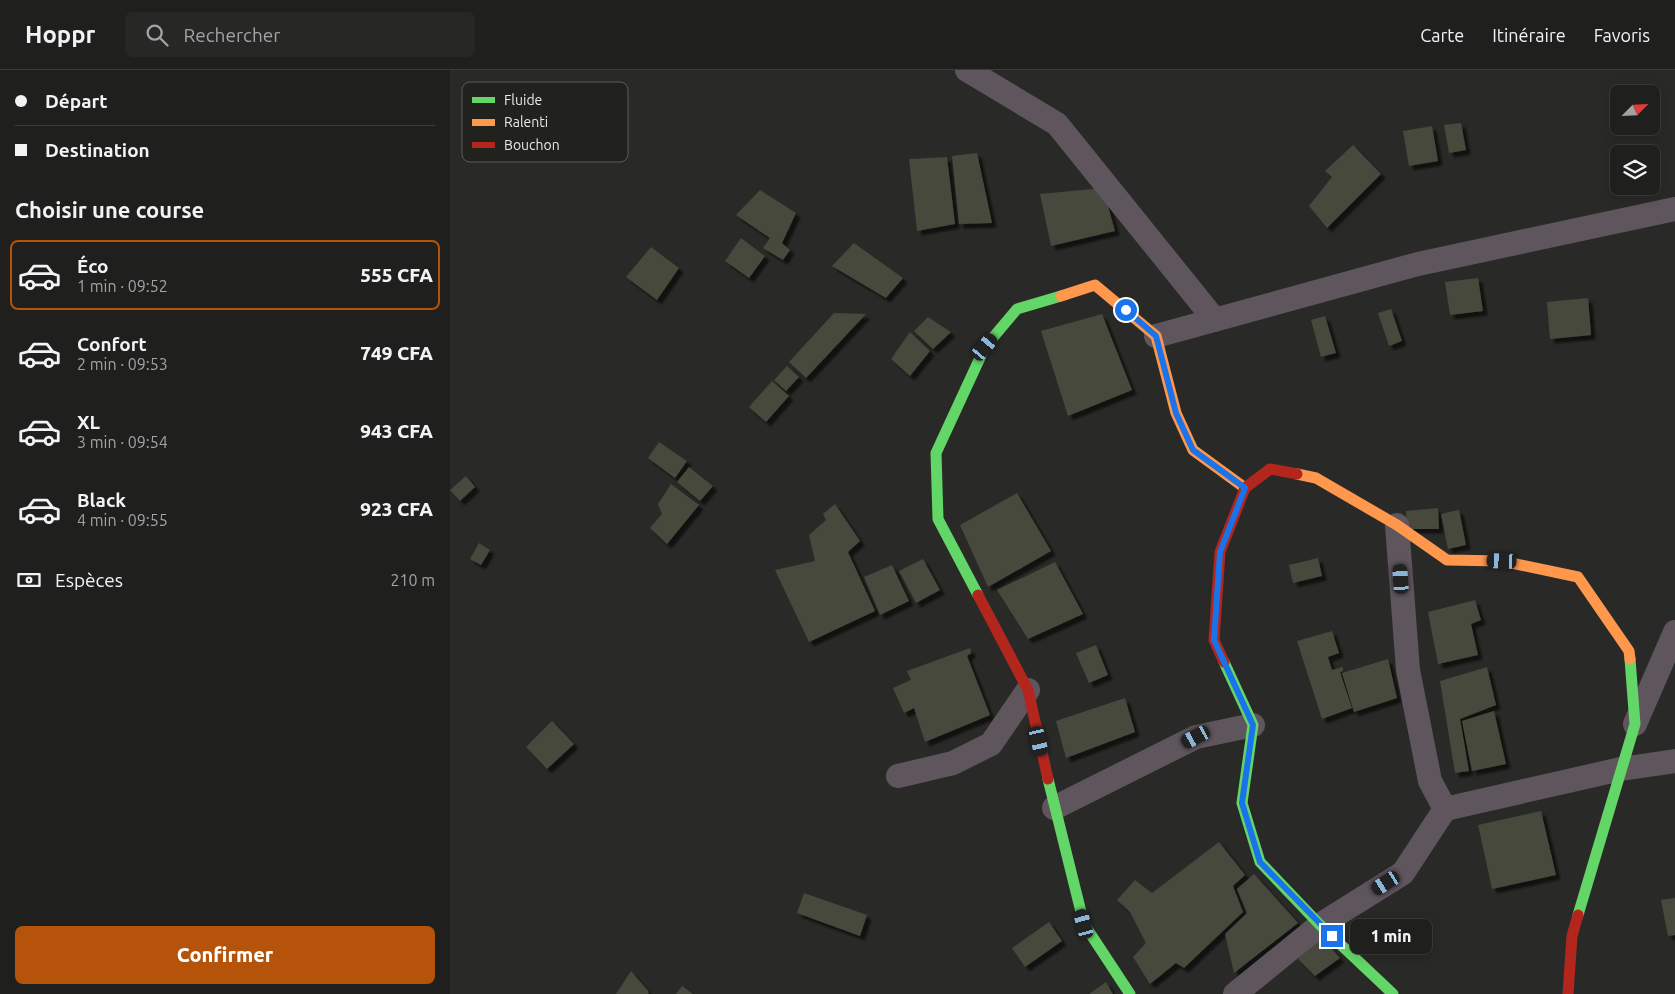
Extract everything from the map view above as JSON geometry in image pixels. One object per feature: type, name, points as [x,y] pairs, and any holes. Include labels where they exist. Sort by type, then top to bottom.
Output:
[{"type":"street","points":[[967,70],[1057,124],[1215,320]]},
{"type":"street","points":[[1156,336],[1418,264],[1675,209]]},
{"type":"street","points":[[1130,994],[1084,924],[1054,808],[1028,690],[938,519],[936,453],[985,347],[1017,309],[1095,285],[1156,336],[1176,413],[1193,450],[1245,488]]},
{"type":"street","points":[[1393,994],[1320,925],[1260,862],[1242,803],[1253,725],[1214,640],[1220,552],[1245,488],[1270,469],[1316,478],[1397,525],[1447,560],[1502,561],[1578,577],[1629,651],[1635,724]]},
{"type":"street","points":[[1397,525],[1408,670],[1430,781],[1445,809]]},
{"type":"street","points":[[1568,994],[1572,936],[1621,769],[1635,724],[1675,632]]},
{"type":"street","points":[[898,776],[953,763],[991,744],[1028,690]]},
{"type":"street","points":[[1054,808],[1196,737],[1253,725]]},
{"type":"street","points":[[1235,994],[1320,925],[1403,873],[1445,809],[1621,769],[1675,762]]},
{"type":"building","points":[[1461,123],[1466,150],[1449,153],[1444,125]]},
{"type":"building","points":[[1432,126],[1438,161],[1409,166],[1403,131]]},
{"type":"building","points":[[1353,145],[1381,174],[1327,228],[1309,206],[1332,177],[1325,171]]},
{"type":"building","points":[[977,153],[992,223],[959,224],[952,156]]},
{"type":"building","points":[[947,157],[955,224],[917,231],[909,159]]},
{"type":"building","points":[[1103,188],[1115,231],[1051,246],[1040,194]]},
{"type":"building","points":[[760,190],[796,213],[782,243],[790,250],[783,260],[763,248],[770,238],[736,215]]},
{"type":"building","points":[[741,238],[765,256],[749,278],[725,261]]},
{"type":"building","points":[[854,243],[903,278],[886,298],[832,266]]},
{"type":"building","points":[[651,247],[679,268],[657,300],[626,277]]},
{"type":"building","points":[[1478,278],[1483,311],[1450,315],[1445,282]]},
{"type":"building","points":[[1588,298],[1591,335],[1550,339],[1547,302]]},
{"type":"building","points":[[1391,309],[1402,341],[1389,346],[1378,313]]},
{"type":"building","points":[[834,313],[866,314],[806,378],[789,362]]},
{"type":"building","points":[[1102,314],[1132,390],[1068,416],[1041,331]]},
{"type":"building","points":[[1325,316],[1336,353],[1321,357],[1311,320]]},
{"type":"building","points":[[928,317],[951,332],[933,349],[914,331]]},
{"type":"building","points":[[910,332],[930,351],[910,376],[891,359]]},
{"type":"building","points":[[787,366],[799,377],[786,391],[774,380]]},
{"type":"building","points":[[772,381],[789,396],[766,422],[749,407]]},
{"type":"building","points":[[659,442],[687,461],[675,478],[648,458]]},
{"type":"building","points":[[689,467],[713,486],[700,501],[677,482]]},
{"type":"building","points":[[466,476],[475,487],[460,501],[450,490]]},
{"type":"building","points":[[671,484],[699,505],[667,544],[650,528],[662,514],[658,504]]},
{"type":"building","points":[[1017,493],[1051,551],[988,587],[960,525]]},
{"type":"building","points":[[835,504],[860,541],[848,552],[875,611],[809,642],[775,570],[815,561],[809,535],[826,520],[823,514]]},
{"type":"building","points":[[1438,508],[1439,529],[1407,529],[1406,511]]},
{"type":"building","points":[[1459,510],[1466,545],[1448,549],[1441,514]]},
{"type":"building","points":[[479,543],[490,550],[481,565],[470,559]]},
{"type":"building","points":[[1318,558],[1322,576],[1293,583],[1289,565]]},
{"type":"building","points":[[923,559],[940,590],[916,603],[899,571]]},
{"type":"building","points":[[1055,562],[1083,614],[1028,639],[997,590]]},
{"type":"building","points":[[892,565],[909,601],[880,615],[864,577]]},
{"type":"building","points":[[1475,600],[1481,620],[1471,624],[1478,655],[1438,664],[1428,612]]},
{"type":"building","points":[[1332,631],[1339,653],[1328,657],[1332,670],[1343,667],[1343,671],[1340,672],[1352,708],[1322,719],[1297,641]]},
{"type":"building","points":[[1096,645],[1108,675],[1089,683],[1076,653]]},
{"type":"building","points":[[970,648],[971,653],[967,656],[990,715],[925,742],[914,708],[904,713],[893,688],[911,680],[907,671]]},
{"type":"building","points":[[1388,659],[1397,698],[1354,712],[1342,673]]},
{"type":"building","points":[[1487,667],[1496,705],[1460,719],[1469,771],[1455,773],[1440,681]]},
{"type":"building","points":[[1125,698],[1135,732],[1066,758],[1056,721]]},
{"type":"building","points":[[1494,711],[1506,764],[1472,771],[1462,721]]},
{"type":"building","points":[[552,721],[574,744],[547,769],[526,747]]},
{"type":"building","points":[[1541,811],[1556,875],[1492,889],[1478,825]]},
{"type":"building","points":[[1219,842],[1245,875],[1233,886],[1243,912],[1184,968],[1176,963],[1150,984],[1133,957],[1146,943],[1130,912],[1117,900],[1135,880],[1152,893]]},
{"type":"building","points":[[1254,874],[1298,923],[1234,973],[1225,934],[1247,913],[1237,889]]},
{"type":"building","points":[[804,893],[867,915],[860,936],[797,913]]},
{"type":"building","points":[[1675,898],[1675,935],[1668,936],[1661,900]]},
{"type":"building","points":[[1049,922],[1062,941],[1025,967],[1012,948]]},
{"type":"building","points":[[1320,936],[1340,958],[1315,976],[1298,959]]},
{"type":"building","points":[[631,971],[649,992],[648,994],[616,994]]},
{"type":"building","points":[[1106,982],[1113,994],[1089,994]]},
{"type":"building","points":[[682,986],[693,994],[676,994]]},
{"type":"traffic: fast","points":[[978,595],[938,519],[936,453],[985,347],[1017,309],[1061,296]]},
{"type":"traffic: fast","points":[[1578,915],[1635,724],[1630,659]]},
{"type":"traffic: fast","points":[[1224,662],[1253,725],[1242,803],[1260,862],[1320,925],[1393,994]]},
{"type":"traffic: fast","points":[[1048,779],[1084,924],[1130,994]]},
{"type":"traffic: slow","points":[[1061,296],[1095,285],[1156,336],[1176,413],[1193,450],[1245,488]]},
{"type":"traffic: slow","points":[[1297,474],[1316,478],[1397,525],[1447,560],[1502,561],[1578,577],[1629,651],[1630,659]]},
{"type":"traffic: jam","points":[[1224,662],[1214,640],[1220,552],[1245,488],[1270,469],[1297,474]]},
{"type":"traffic: jam","points":[[978,595],[1028,690],[1048,779]]},
{"type":"traffic: jam","points":[[1568,994],[1572,936],[1578,915]]},
{"type":"route","points":[[1126,310],[1156,336],[1176,413],[1193,450],[1245,488],[1220,552],[1214,640],[1253,725],[1242,803],[1260,862],[1332,936]]}]
